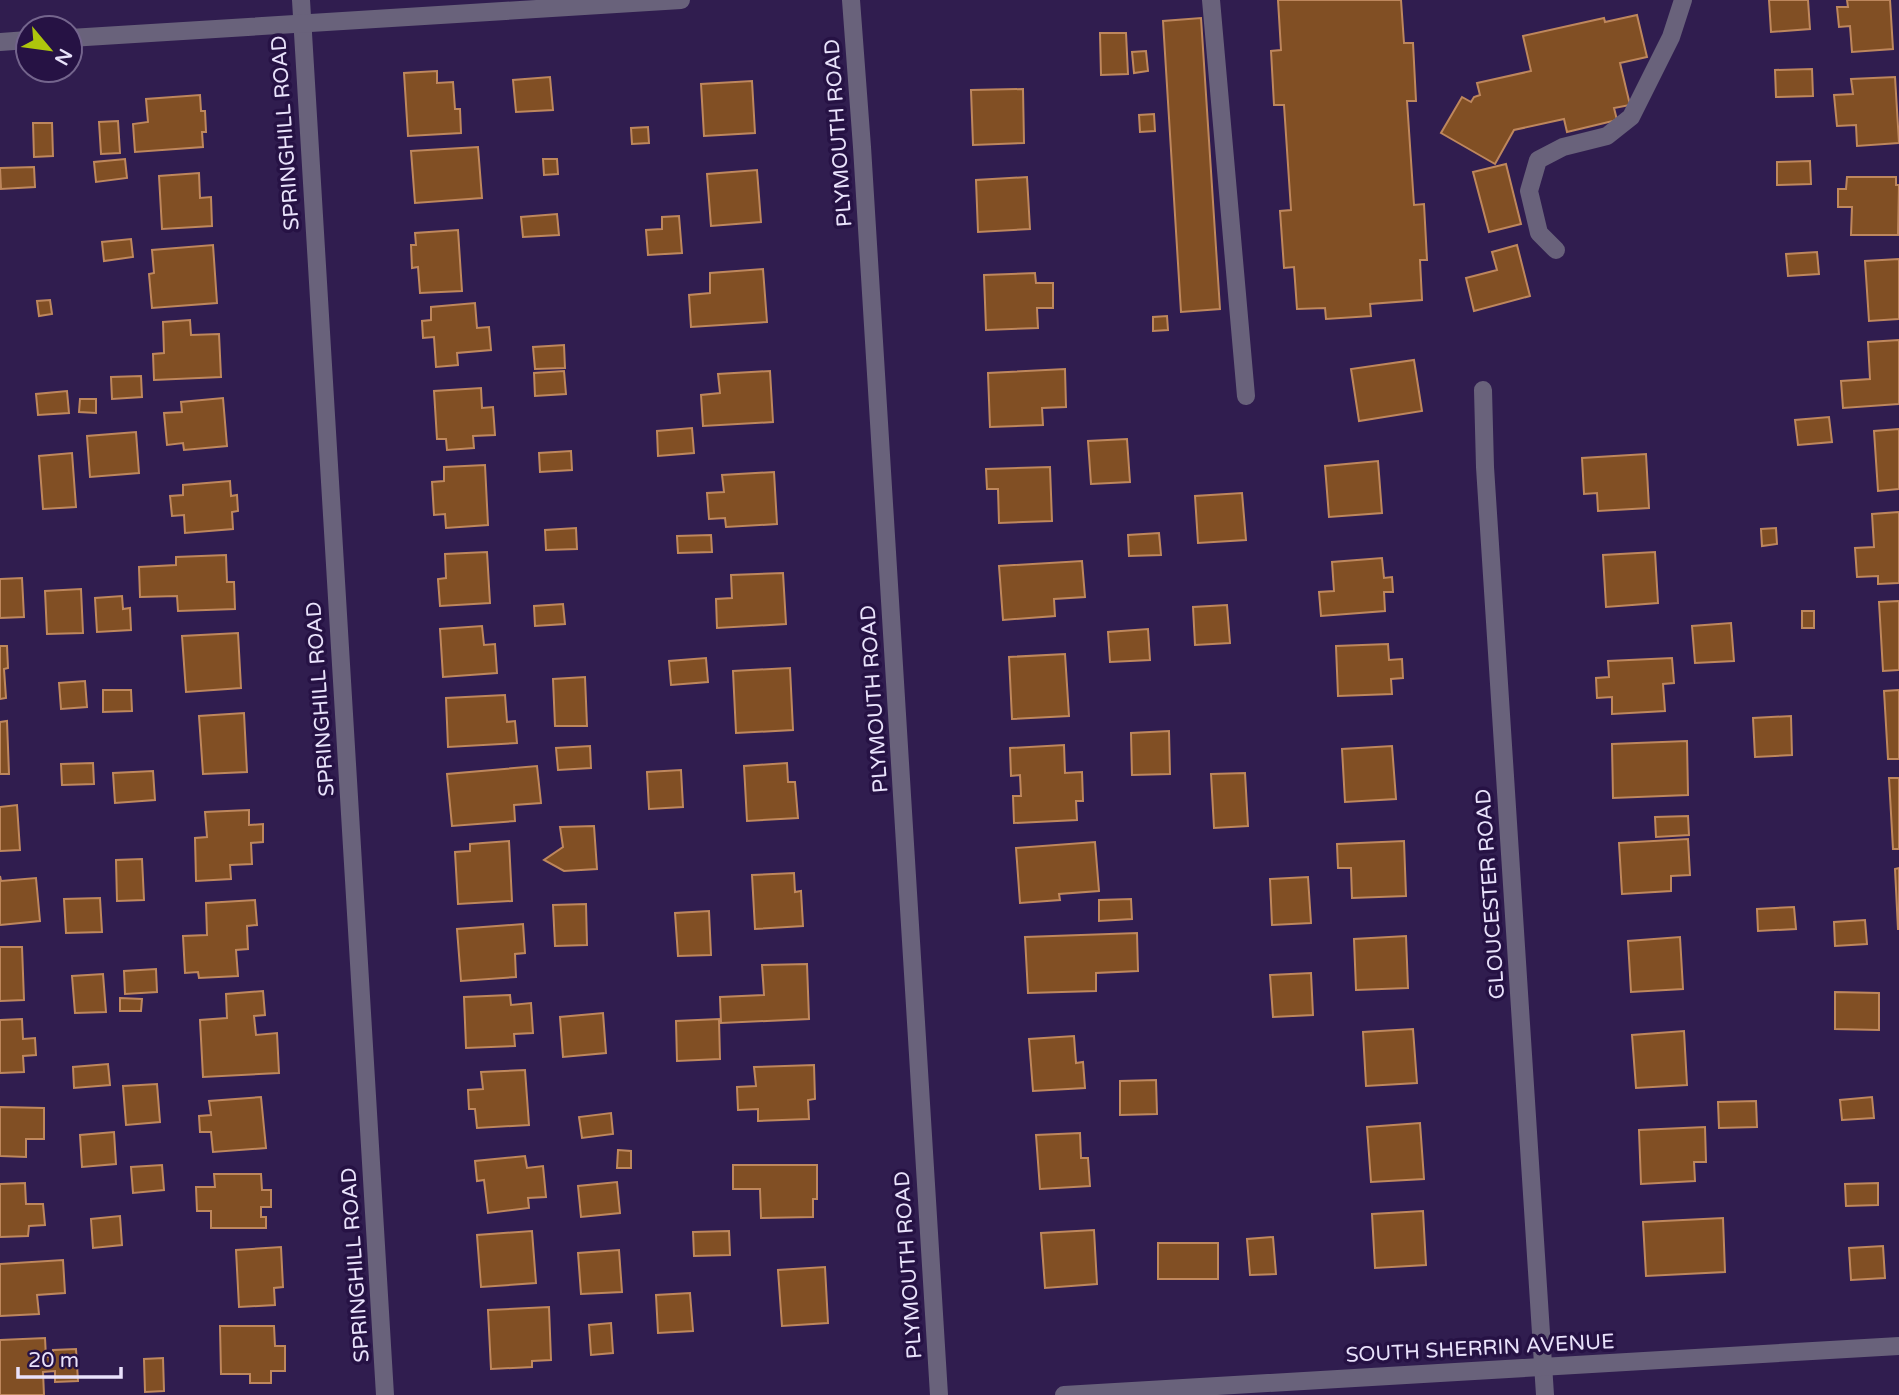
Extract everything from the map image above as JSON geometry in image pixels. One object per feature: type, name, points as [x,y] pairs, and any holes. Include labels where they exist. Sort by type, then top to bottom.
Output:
[{"type":"street","name":"SPRINGHILL ROAD","points":[[301,0],[385,1395]]},
{"type":"street","points":[[84,37],[681,0]]},
{"type":"street","name":"PLYMOUTH ROAD","points":[[851,0],[867,217],[939,1395]]},
{"type":"street","points":[[1211,0],[1246,396]]},
{"type":"street","points":[[1556,250],[1539,233],[1529,191],[1538,160],[1563,147],[1607,136],[1631,117],[1671,37],[1683,0]]},
{"type":"street","name":"GLOUCESTER ROAD","points":[[1483,390],[1485,467],[1545,1395]]},
{"type":"street","name":"SOUTH SHERRIN AVENUE","points":[[1064,1395],[1899,1346]]},
{"type":"building","points":[[1278,0],[1401,0],[1404,43],[1413,43],[1416,101],[1407,101],[1414,205],[1424,204],[1427,260],[1420,260],[1422,300],[1370,304],[1371,316],[1326,319],[1325,308],[1297,309],[1294,267],[1284,268],[1280,211],[1291,210],[1284,105],[1274,105],[1271,51],[1281,50]]},
{"type":"building","points":[[1769,0],[1808,0],[1810,29],[1771,32]]},
{"type":"building","points":[[1847,0],[1890,0],[1893,49],[1852,52],[1850,26],[1839,27],[1837,7],[1848,7]]},
{"type":"building","points":[[1637,15],[1647,57],[1620,63],[1630,105],[1614,108],[1617,120],[1567,132],[1564,119],[1514,130],[1495,164],[1441,133],[1462,97],[1471,102],[1474,97],[1480,95],[1477,83],[1531,71],[1523,36],[1604,18],[1605,22]]},
{"type":"building","points":[[1201,18],[1220,309],[1181,312],[1163,21]]},
{"type":"building","points":[[1100,33],[1126,33],[1128,74],[1101,75]]},
{"type":"building","points":[[1146,51],[1148,71],[1134,73],[1132,52]]},
{"type":"building","points":[[1812,69],[1813,96],[1776,97],[1775,70]]},
{"type":"building","points":[[437,71],[437,83],[453,82],[455,109],[460,109],[461,133],[408,136],[404,73]]},
{"type":"building","points":[[550,77],[553,110],[516,112],[513,80]]},
{"type":"building","points":[[1895,77],[1899,143],[1857,146],[1856,125],[1837,126],[1834,95],[1853,94],[1851,79]]},
{"type":"building","points":[[752,81],[755,133],[704,136],[701,84]]},
{"type":"building","points":[[1023,89],[1024,143],[973,145],[971,90]]},
{"type":"building","points":[[200,95],[201,111],[205,111],[206,132],[202,132],[203,147],[135,152],[133,124],[148,122],[146,99]]},
{"type":"building","points":[[1154,114],[1155,131],[1140,132],[1139,115]]},
{"type":"building","points":[[118,121],[120,153],[101,154],[99,122]]},
{"type":"building","points":[[33,123],[52,123],[53,156],[34,157]]},
{"type":"building","points":[[648,127],[649,143],[632,144],[631,128]]},
{"type":"building","points":[[478,147],[482,198],[415,203],[411,151]]},
{"type":"building","points":[[125,159],[127,178],[96,182],[94,162]]},
{"type":"building","points":[[543,159],[557,159],[558,174],[544,175]]},
{"type":"building","points":[[1810,161],[1811,184],[1777,185],[1777,162]]},
{"type":"building","points":[[1506,164],[1521,224],[1489,232],[1473,172]]},
{"type":"building","points":[[34,167],[35,187],[1,189],[0,168]]},
{"type":"building","points":[[757,170],[761,222],[711,226],[707,174]]},
{"type":"building","points":[[199,173],[200,198],[211,197],[212,226],[162,229],[159,176]]},
{"type":"building","points":[[1027,177],[1030,229],[978,232],[976,180]]},
{"type":"building","points":[[1847,177],[1896,177],[1896,185],[1899,185],[1898,235],[1851,235],[1852,207],[1838,207],[1838,189],[1846,189]]},
{"type":"building","points":[[557,214],[559,235],[523,237],[521,217]]},
{"type":"building","points":[[679,216],[682,253],[648,255],[646,230],[662,229],[662,217]]},
{"type":"building","points":[[458,230],[462,291],[420,293],[418,267],[412,268],[411,245],[416,245],[415,233]]},
{"type":"building","points":[[131,239],[133,257],[104,261],[102,242]]},
{"type":"building","points":[[213,245],[217,303],[152,308],[149,274],[154,273],[152,250]]},
{"type":"building","points":[[1517,245],[1530,296],[1474,311],[1466,278],[1497,270],[1492,252]]},
{"type":"building","points":[[1817,252],[1819,274],[1788,276],[1786,254]]},
{"type":"building","points":[[1899,259],[1899,319],[1869,321],[1865,261]]},
{"type":"building","points":[[763,269],[767,322],[691,327],[689,295],[710,293],[710,273]]},
{"type":"building","points":[[1035,273],[1036,283],[1053,283],[1053,308],[1037,308],[1038,328],[986,330],[984,275]]},
{"type":"building","points":[[50,300],[52,314],[39,316],[37,301]]},
{"type":"building","points":[[475,303],[477,328],[489,327],[491,350],[457,353],[458,365],[436,367],[434,337],[423,338],[422,321],[431,320],[431,307]]},
{"type":"building","points":[[1167,316],[1168,330],[1153,331],[1153,317]]},
{"type":"building","points":[[190,320],[191,335],[219,334],[221,377],[154,380],[153,354],[164,353],[163,322]]},
{"type":"building","points":[[1899,340],[1899,404],[1843,408],[1841,381],[1870,379],[1868,342]]},
{"type":"building","points":[[564,345],[565,368],[535,369],[533,347]]},
{"type":"building","points":[[1414,360],[1422,411],[1359,421],[1351,369]]},
{"type":"building","points":[[1065,369],[1066,407],[1042,408],[1043,425],[990,427],[988,373]]},
{"type":"building","points":[[564,371],[566,394],[535,396],[534,373]]},
{"type":"building","points":[[770,371],[773,422],[703,426],[701,395],[720,393],[718,374]]},
{"type":"building","points":[[141,376],[142,397],[112,399],[111,377]]},
{"type":"building","points":[[481,388],[482,408],[493,407],[495,435],[473,436],[474,448],[447,450],[446,439],[437,439],[434,391]]},
{"type":"building","points":[[67,391],[69,413],[38,415],[36,394]]},
{"type":"building","points":[[223,398],[227,446],[184,450],[183,443],[167,445],[164,413],[182,412],[181,402]]},
{"type":"building","points":[[80,399],[96,399],[96,413],[79,412]]},
{"type":"building","points":[[1829,417],[1832,442],[1798,445],[1795,420]]},
{"type":"building","points":[[692,428],[694,453],[658,456],[657,431]]},
{"type":"building","points":[[1899,429],[1899,489],[1878,491],[1874,431]]},
{"type":"building","points":[[136,432],[139,473],[90,477],[87,436]]},
{"type":"building","points":[[1127,439],[1130,482],[1091,484],[1088,441]]},
{"type":"building","points":[[571,451],[572,470],[540,472],[539,453]]},
{"type":"building","points":[[72,453],[76,507],[43,509],[39,456]]},
{"type":"building","points":[[1646,454],[1649,508],[1598,511],[1597,493],[1584,494],[1582,458]]},
{"type":"building","points":[[1378,461],[1382,513],[1329,517],[1325,466]]},
{"type":"building","points":[[485,465],[488,525],[446,528],[445,514],[434,515],[432,482],[444,481],[444,467]]},
{"type":"building","points":[[1050,467],[1052,521],[999,523],[998,489],[987,489],[986,469]]},
{"type":"building","points":[[774,472],[777,524],[726,527],[725,518],[709,519],[707,493],[724,492],[722,475]]},
{"type":"building","points":[[230,481],[231,496],[237,495],[238,511],[232,512],[233,529],[185,533],[184,515],[172,516],[170,496],[183,495],[183,485]]},
{"type":"building","points":[[1242,493],[1246,540],[1198,543],[1195,496]]},
{"type":"building","points":[[1899,512],[1899,583],[1878,584],[1878,576],[1857,577],[1855,548],[1874,547],[1872,514]]},
{"type":"building","points":[[576,528],[577,549],[546,550],[545,530]]},
{"type":"building","points":[[1776,528],[1777,544],[1762,546],[1761,529]]},
{"type":"building","points":[[1159,533],[1161,555],[1129,556],[1128,535]]},
{"type":"building","points":[[711,535],[712,552],[678,553],[677,536]]},
{"type":"building","points":[[487,552],[490,603],[440,606],[438,579],[446,578],[445,554]]},
{"type":"building","points":[[1655,552],[1658,603],[1606,607],[1603,555]]},
{"type":"building","points":[[226,555],[227,582],[234,582],[235,609],[178,611],[177,596],[140,597],[139,567],[176,565],[176,557]]},
{"type":"building","points":[[1382,558],[1384,578],[1392,577],[1393,592],[1384,592],[1385,611],[1321,616],[1319,592],[1334,591],[1332,562]]},
{"type":"building","points":[[1082,561],[1085,597],[1054,599],[1055,616],[1003,620],[999,566]]},
{"type":"building","points":[[783,573],[786,624],[717,628],[716,599],[732,598],[731,575]]},
{"type":"building","points":[[22,578],[24,617],[0,618],[0,579]]},
{"type":"building","points":[[81,589],[83,633],[47,634],[45,591]]},
{"type":"building","points":[[122,596],[123,609],[130,608],[131,630],[97,632],[95,598]]},
{"type":"building","points":[[1899,601],[1899,670],[1883,671],[1879,602]]},
{"type":"building","points":[[563,604],[565,624],[535,626],[534,606]]},
{"type":"building","points":[[1227,605],[1230,643],[1195,645],[1193,607]]},
{"type":"building","points":[[1802,611],[1814,611],[1814,628],[1802,628]]},
{"type":"building","points":[[1731,623],[1734,661],[1695,663],[1692,626]]},
{"type":"building","points":[[482,626],[484,645],[495,644],[497,673],[443,677],[440,629]]},
{"type":"building","points":[[1148,629],[1150,660],[1110,662],[1108,632]]},
{"type":"building","points":[[238,633],[241,688],[186,692],[182,636]]},
{"type":"building","points":[[1388,644],[1389,660],[1402,659],[1403,678],[1391,679],[1392,694],[1338,696],[1336,646]]},
{"type":"building","points":[[0,646],[7,646],[8,668],[4,669],[6,698],[0,699]]},
{"type":"building","points":[[1065,654],[1069,716],[1012,719],[1009,657]]},
{"type":"building","points":[[706,658],[708,682],[671,685],[669,661]]},
{"type":"building","points":[[1672,658],[1674,683],[1663,684],[1665,711],[1612,714],[1612,697],[1597,698],[1596,678],[1609,677],[1608,661]]},
{"type":"building","points":[[790,668],[793,730],[736,733],[733,671]]},
{"type":"building","points":[[585,677],[587,726],[555,726],[553,679]]},
{"type":"building","points":[[85,681],[87,707],[61,709],[59,683]]},
{"type":"building","points":[[103,690],[131,690],[132,711],[103,712]]},
{"type":"building","points":[[1899,690],[1899,759],[1888,759],[1884,691]]},
{"type":"building","points":[[505,695],[507,722],[515,721],[517,743],[448,747],[446,698]]},
{"type":"building","points":[[244,713],[247,772],[203,774],[199,716]]},
{"type":"building","points":[[1791,716],[1792,755],[1755,757],[1753,718]]},
{"type":"building","points":[[7,721],[9,774],[0,774],[0,722]]},
{"type":"building","points":[[1169,731],[1170,774],[1132,775],[1131,733]]},
{"type":"building","points":[[1687,741],[1688,795],[1613,798],[1612,744]]},
{"type":"building","points":[[1064,745],[1065,773],[1082,772],[1083,801],[1076,801],[1077,820],[1014,823],[1013,796],[1021,796],[1020,775],[1011,776],[1010,748]]},
{"type":"building","points":[[590,746],[591,768],[558,770],[556,748]]},
{"type":"building","points":[[1392,746],[1396,799],[1345,802],[1342,749]]},
{"type":"building","points":[[93,763],[94,784],[62,785],[61,764]]},
{"type":"building","points":[[787,763],[788,782],[795,782],[798,818],[747,821],[744,766]]},
{"type":"building","points":[[537,766],[541,803],[514,805],[515,821],[452,826],[447,774]]},
{"type":"building","points":[[681,770],[683,807],[649,809],[647,772]]},
{"type":"building","points":[[153,771],[155,800],[115,803],[113,773]]},
{"type":"building","points":[[1245,773],[1248,826],[1214,828],[1211,774]]},
{"type":"building","points":[[1889,778],[1899,778],[1899,849],[1893,849]]},
{"type":"building","points":[[17,805],[20,850],[0,851],[0,807]]},
{"type":"building","points":[[249,810],[249,825],[263,824],[263,842],[251,843],[252,864],[230,865],[231,879],[196,881],[195,838],[207,837],[205,812]]},
{"type":"building","points":[[1688,816],[1689,835],[1656,837],[1655,817]]},
{"type":"building","points":[[594,826],[597,869],[564,871],[544,860],[563,847],[560,827]]},
{"type":"building","points":[[1688,839],[1690,875],[1671,876],[1671,891],[1622,894],[1619,843]]},
{"type":"building","points":[[509,841],[512,901],[458,904],[455,852],[470,851],[470,844]]},
{"type":"building","points":[[1404,841],[1406,896],[1352,898],[1351,868],[1338,868],[1337,844]]},
{"type":"building","points":[[1095,842],[1099,891],[1059,894],[1060,900],[1020,903],[1016,848]]},
{"type":"building","points":[[142,859],[144,900],[117,901],[116,860]]},
{"type":"building","points":[[1899,868],[1899,929],[1898,929],[1895,869]]},
{"type":"building","points":[[794,873],[795,892],[801,891],[803,926],[755,929],[752,875]]},
{"type":"building","points":[[0,876],[1,881],[36,878],[40,921],[0,925]]},
{"type":"building","points":[[1308,877],[1311,923],[1272,925],[1270,879]]},
{"type":"building","points":[[100,898],[102,932],[66,933],[64,899]]},
{"type":"building","points":[[1131,899],[1132,919],[1099,921],[1099,900]]},
{"type":"building","points":[[255,900],[257,925],[247,926],[248,949],[236,950],[238,976],[199,978],[198,972],[185,973],[183,936],[207,935],[206,903]]},
{"type":"building","points":[[586,904],[587,945],[555,946],[553,905]]},
{"type":"building","points":[[1794,907],[1796,929],[1758,931],[1757,909]]},
{"type":"building","points":[[709,911],[711,955],[678,956],[675,913]]},
{"type":"building","points":[[1865,920],[1867,944],[1835,946],[1834,922]]},
{"type":"building","points":[[523,924],[525,953],[515,954],[516,977],[461,981],[457,929]]},
{"type":"building","points":[[1137,933],[1138,971],[1096,973],[1096,991],[1028,993],[1025,937]]},
{"type":"building","points":[[1406,936],[1408,988],[1356,990],[1354,939]]},
{"type":"building","points":[[1680,937],[1683,989],[1631,992],[1628,941]]},
{"type":"building","points":[[0,947],[22,947],[24,1000],[0,1001]]},
{"type":"building","points":[[807,964],[809,1019],[721,1023],[720,997],[764,995],[762,965]]},
{"type":"building","points":[[156,969],[157,992],[125,994],[124,971]]},
{"type":"building","points":[[1311,973],[1313,1015],[1273,1017],[1270,975]]},
{"type":"building","points":[[103,974],[106,1012],[75,1013],[72,976]]},
{"type":"building","points":[[263,991],[265,1015],[254,1016],[256,1035],[277,1033],[279,1073],[203,1077],[200,1020],[227,1018],[226,994]]},
{"type":"building","points":[[1835,992],[1879,993],[1879,1030],[1835,1029]]},
{"type":"building","points":[[510,995],[511,1005],[531,1003],[533,1033],[514,1034],[515,1046],[466,1048],[464,997]]},
{"type":"building","points":[[120,998],[142,999],[141,1011],[120,1011]]},
{"type":"building","points":[[603,1013],[606,1053],[563,1057],[560,1017]]},
{"type":"building","points":[[22,1019],[23,1039],[35,1038],[36,1055],[23,1056],[24,1072],[0,1073],[0,1020]]},
{"type":"building","points":[[719,1019],[720,1059],[677,1061],[676,1021]]},
{"type":"building","points":[[1413,1029],[1417,1083],[1366,1086],[1363,1032]]},
{"type":"building","points":[[1684,1031],[1687,1085],[1636,1088],[1632,1035]]},
{"type":"building","points":[[1074,1036],[1076,1063],[1083,1062],[1085,1088],[1033,1091],[1029,1039]]},
{"type":"building","points":[[108,1064],[110,1085],[74,1088],[73,1067]]},
{"type":"building","points":[[814,1065],[815,1099],[808,1100],[809,1119],[758,1121],[758,1109],[738,1110],[737,1087],[756,1086],[754,1067]]},
{"type":"building","points":[[525,1070],[529,1125],[477,1128],[475,1109],[469,1109],[468,1090],[483,1089],[481,1072]]},
{"type":"building","points":[[1156,1080],[1157,1114],[1120,1115],[1120,1081]]},
{"type":"building","points":[[157,1084],[160,1122],[126,1125],[123,1086]]},
{"type":"building","points":[[261,1097],[266,1148],[213,1152],[211,1132],[200,1132],[199,1116],[211,1115],[209,1101]]},
{"type":"building","points":[[1872,1097],[1874,1118],[1842,1120],[1840,1100]]},
{"type":"building","points":[[1756,1101],[1757,1127],[1719,1128],[1718,1102]]},
{"type":"building","points":[[0,1107],[44,1108],[44,1139],[26,1139],[26,1157],[0,1156]]},
{"type":"building","points":[[611,1113],[613,1134],[582,1138],[579,1117]]},
{"type":"building","points":[[1420,1123],[1424,1179],[1371,1182],[1367,1127]]},
{"type":"building","points":[[1705,1127],[1706,1162],[1694,1162],[1695,1181],[1641,1184],[1639,1130]]},
{"type":"building","points":[[114,1132],[116,1164],[82,1167],[80,1135]]},
{"type":"building","points":[[1080,1133],[1081,1158],[1088,1158],[1090,1186],[1040,1189],[1036,1135]]},
{"type":"building","points":[[618,1150],[631,1151],[631,1168],[617,1168]]},
{"type":"building","points":[[525,1156],[527,1168],[543,1166],[546,1197],[528,1198],[529,1208],[488,1213],[484,1180],[477,1181],[475,1161]]},
{"type":"building","points":[[162,1165],[164,1190],[133,1193],[131,1167]]},
{"type":"building","points":[[733,1165],[817,1165],[817,1199],[813,1199],[813,1217],[761,1218],[760,1189],[733,1189]]},
{"type":"building","points":[[214,1174],[261,1174],[262,1190],[271,1190],[271,1207],[261,1207],[261,1217],[266,1217],[266,1228],[211,1228],[211,1211],[197,1211],[196,1187],[215,1187]]},
{"type":"building","points":[[617,1182],[620,1213],[581,1217],[578,1186]]},
{"type":"building","points":[[25,1183],[26,1204],[43,1204],[45,1225],[29,1226],[28,1236],[0,1237],[0,1184]]},
{"type":"building","points":[[1878,1183],[1878,1205],[1846,1206],[1845,1184]]},
{"type":"building","points":[[1423,1211],[1426,1265],[1375,1268],[1372,1214]]},
{"type":"building","points":[[120,1216],[122,1245],[93,1248],[91,1219]]},
{"type":"building","points":[[1723,1218],[1725,1272],[1646,1276],[1643,1222]]},
{"type":"building","points":[[1094,1230],[1097,1284],[1045,1288],[1041,1233]]},
{"type":"building","points":[[532,1231],[536,1283],[481,1287],[477,1235]]},
{"type":"building","points":[[729,1231],[730,1255],[694,1256],[693,1232]]},
{"type":"building","points":[[1273,1237],[1276,1274],[1250,1275],[1247,1239]]},
{"type":"building","points":[[1158,1243],[1218,1243],[1218,1279],[1158,1279]]},
{"type":"building","points":[[1883,1246],[1885,1278],[1851,1280],[1849,1248]]},
{"type":"building","points":[[281,1247],[283,1287],[274,1288],[275,1305],[239,1307],[236,1250]]},
{"type":"building","points":[[619,1250],[622,1292],[581,1294],[578,1253]]},
{"type":"building","points":[[63,1260],[65,1293],[37,1295],[39,1314],[0,1316],[0,1264]]},
{"type":"building","points":[[825,1267],[828,1323],[782,1326],[778,1270]]},
{"type":"building","points":[[690,1293],[693,1331],[658,1333],[656,1295]]},
{"type":"building","points":[[549,1307],[551,1360],[532,1361],[532,1367],[491,1369],[488,1310]]},
{"type":"building","points":[[611,1323],[613,1353],[591,1355],[589,1325]]},
{"type":"building","points":[[220,1326],[274,1326],[275,1346],[285,1346],[285,1371],[271,1371],[271,1383],[250,1383],[250,1374],[221,1374]]},
{"type":"building","points":[[45,1338],[46,1357],[53,1357],[53,1350],[76,1349],[78,1381],[55,1382],[55,1371],[43,1372],[44,1395],[0,1395],[0,1340]]},
{"type":"building","points":[[163,1358],[164,1391],[145,1392],[144,1359]]}]
